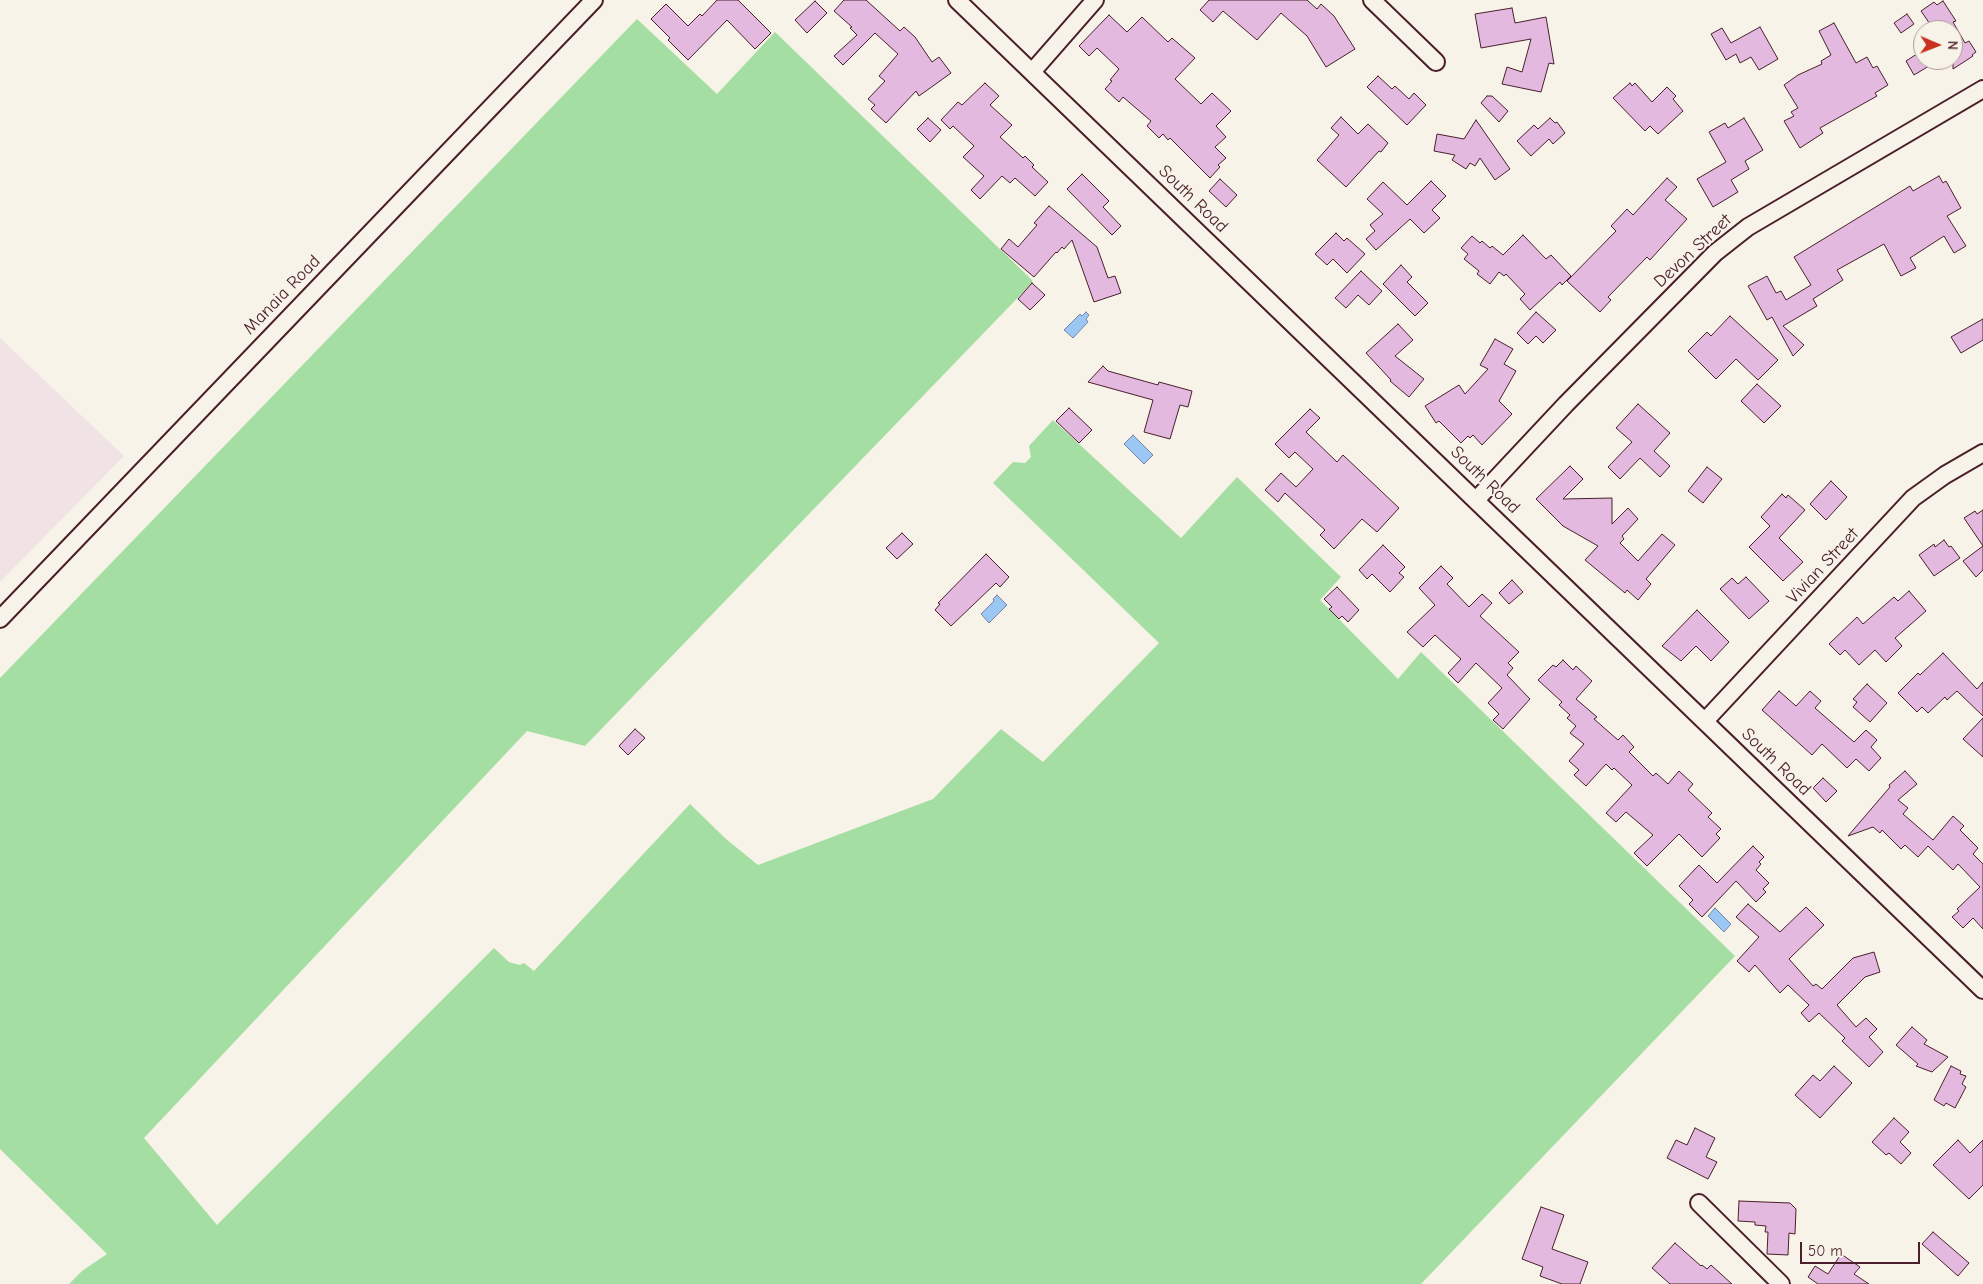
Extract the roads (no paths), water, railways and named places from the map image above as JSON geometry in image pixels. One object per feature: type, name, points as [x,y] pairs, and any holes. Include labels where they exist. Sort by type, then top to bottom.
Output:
[{"type":"street","name":"Manaia Road","points":[[0,619],[594,0]]},
{"type":"street","name":"South Road","points":[[957,0],[1983,990]]},
{"type":"street","points":[[1032,72],[1096,0]]},
{"type":"street","points":[[1372,0],[1436,62]]},
{"type":"street","name":"Devon Street","points":[[1476,500],[1566,404],[1715,253],[1748,227],[1983,89]]},
{"type":"street","name":"Vivian Street","points":[[1705,721],[1913,498],[1946,475],[1983,453]]},
{"type":"street","points":[[1699,1204],[1781,1284]]},
{"type":"water","points":[[1086,312],[1089,315],[1086,319],[1088,322],[1073,338],[1064,330],[1080,314],[1082,316]]},
{"type":"water","points":[[1133,435],[1153,455],[1144,464],[1124,444]]},
{"type":"water","points":[[997,595],[1007,605],[989,623],[981,614],[994,601],[993,599]]},
{"type":"water","points":[[1715,908],[1731,924],[1724,932],[1708,916]]}]
